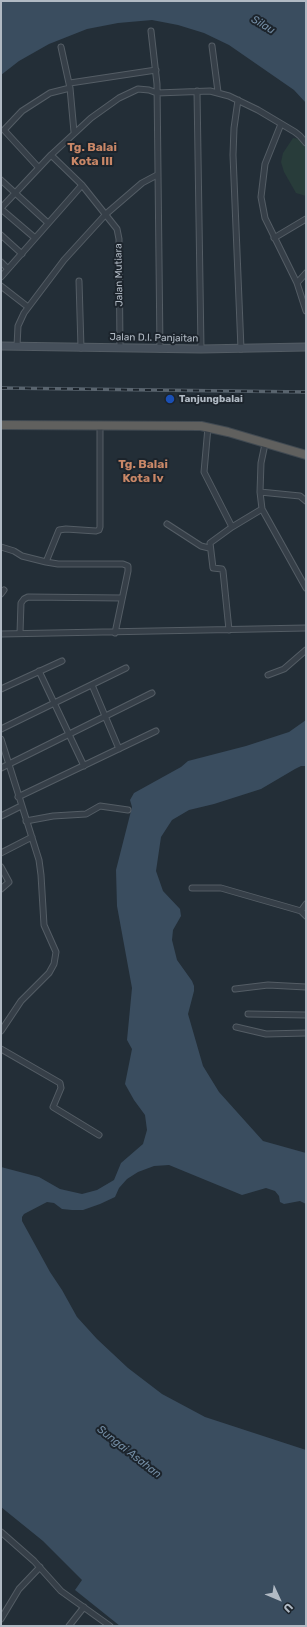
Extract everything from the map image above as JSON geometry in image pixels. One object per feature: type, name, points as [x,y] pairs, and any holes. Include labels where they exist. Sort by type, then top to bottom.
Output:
[{"type":"highway","points":[[1,425],[208,427],[306,455]]},
{"type":"main road","name":"Jalan D.I. Panjaitan","points":[[1,346],[160,349],[306,347]]},
{"type":"street","points":[[151,31],[156,70],[160,349]]},
{"type":"street","points":[[212,46],[218,92]]},
{"type":"street","points":[[61,47],[70,86],[74,132]]},
{"type":"street","points":[[39,168],[4,131],[22,111],[50,93],[70,86],[156,70]]},
{"type":"street","points":[[35,238],[1,208],[74,132],[107,106],[126,94],[144,89],[156,93],[197,91],[218,92],[238,100],[281,124],[300,136],[306,143]]},
{"type":"street","points":[[197,91],[201,349]]},
{"type":"street","points":[[238,100],[232,155],[240,349]]},
{"type":"street","points":[[281,124],[265,164],[261,197],[265,218],[297,283],[306,311]]},
{"type":"street","name":"Jalan Mutiara","points":[[52,155],[82,185],[115,225],[118,233],[120,348]]},
{"type":"street","points":[[17,346],[18,326],[24,313],[64,260],[106,214],[142,183],[157,175]]},
{"type":"street","points":[[1,180],[48,224]]},
{"type":"street","points":[[1,277],[82,185]]},
{"type":"street","points":[[274,238],[306,219]]},
{"type":"street","points":[[1,235],[22,254]]},
{"type":"street","points":[[1,262],[8,269]]},
{"type":"street","points":[[297,283],[306,273]]},
{"type":"street","points":[[79,281],[81,348]]},
{"type":"street","points":[[1,286],[28,307]]},
{"type":"street","points":[[46,562],[59,530],[78,529],[96,531],[100,527],[100,425]]},
{"type":"street","points":[[208,427],[204,472],[232,527]]},
{"type":"street","points":[[265,444],[261,463],[260,492],[262,509],[306,588]]},
{"type":"street","points":[[260,492],[300,496],[306,501]]},
{"type":"street","points":[[229,630],[223,571],[222,569],[213,568],[209,548],[210,543],[232,527],[262,509]]},
{"type":"street","points":[[167,524],[202,546],[209,548]]},
{"type":"street","points":[[1,547],[22,556],[58,564],[123,564],[128,566],[114,633]]},
{"type":"street","points":[[20,633],[21,603],[28,597],[122,598]]},
{"type":"street","points":[[1,634],[114,633],[306,628]]},
{"type":"street","points":[[268,675],[284,669],[306,650]]},
{"type":"street","points":[[1,689],[62,661]]},
{"type":"street","points":[[1,729],[54,702],[92,686],[126,668]]},
{"type":"street","points":[[39,671],[84,766]]},
{"type":"street","points":[[92,686],[119,749]]},
{"type":"street","points":[[1,768],[152,693]]},
{"type":"street","points":[[18,797],[156,731]]},
{"type":"street","points":[[1,739],[10,763],[18,797],[32,837],[41,875],[44,925],[56,952],[56,958],[50,973],[28,992],[1,1031]]},
{"type":"street","points":[[1,816],[21,806]]},
{"type":"street","points":[[26,821],[53,816],[86,814],[100,806],[128,810]]},
{"type":"street","points":[[1,853],[32,837]]},
{"type":"street","points":[[1,867],[9,882],[1,889]]},
{"type":"street","points":[[192,888],[221,888],[301,911],[306,916]]},
{"type":"street","points":[[301,911],[306,904]]},
{"type":"street","points":[[235,989],[268,985],[306,987]]},
{"type":"street","points":[[248,1014],[306,1015]]},
{"type":"street","points":[[236,1027],[266,1034],[306,1033]]},
{"type":"street","points":[[1,1049],[60,1083],[61,1085],[53,1107],[99,1135]]},
{"type":"street","points":[[1,1532],[40,1567],[61,1591],[110,1626]]},
{"type":"street","points":[[1,1619],[19,1589],[40,1567]]},
{"type":"street","points":[[69,1626],[84,1607]]},
{"type":"green space","points":[[293,138],[300,139],[306,148],[306,196],[296,193],[284,172],[281,162],[283,153]]},
{"type":"water","name":"Silau","points":[[1,1],[305,1],[306,103],[294,90],[229,45],[204,33],[178,25],[152,20],[118,23],[87,29],[49,44],[19,61],[1,75]]},
{"type":"water","name":"Sungai Asahan","points":[[306,720],[306,766],[301,766],[295,769],[261,789],[214,804],[189,810],[172,820],[161,837],[156,871],[163,891],[180,909],[181,916],[173,930],[172,940],[177,960],[194,986],[188,1014],[203,1066],[219,1092],[263,1141],[306,1153],[306,1204],[300,1201],[284,1204],[280,1202],[279,1196],[275,1191],[266,1188],[242,1195],[169,1165],[154,1166],[138,1172],[127,1179],[119,1188],[115,1197],[100,1204],[83,1210],[72,1210],[62,1209],[54,1203],[47,1202],[24,1214],[22,1221],[77,1317],[97,1339],[128,1368],[162,1394],[205,1417],[306,1450],[306,1626],[120,1626],[75,1590],[82,1580],[43,1541],[1,1507],[1,1167],[39,1177],[60,1189],[82,1194],[97,1190],[114,1180],[121,1163],[143,1144],[147,1130],[145,1115],[125,1084],[132,1049],[127,1040],[132,988],[117,906],[116,870],[132,807],[130,800],[134,793],[181,767],[188,761],[246,746],[289,732]]},
{"type":"railway","points":[[1,388],[306,392]]},
{"type":"place","name":"Tanjungbalai","points":[[170,399]]},
{"type":"district","name":"Tg. Balai Kota III","points":[[92,155]]},
{"type":"district","name":"Tg. Balai Kota Iv","points":[[143,472]]}]
